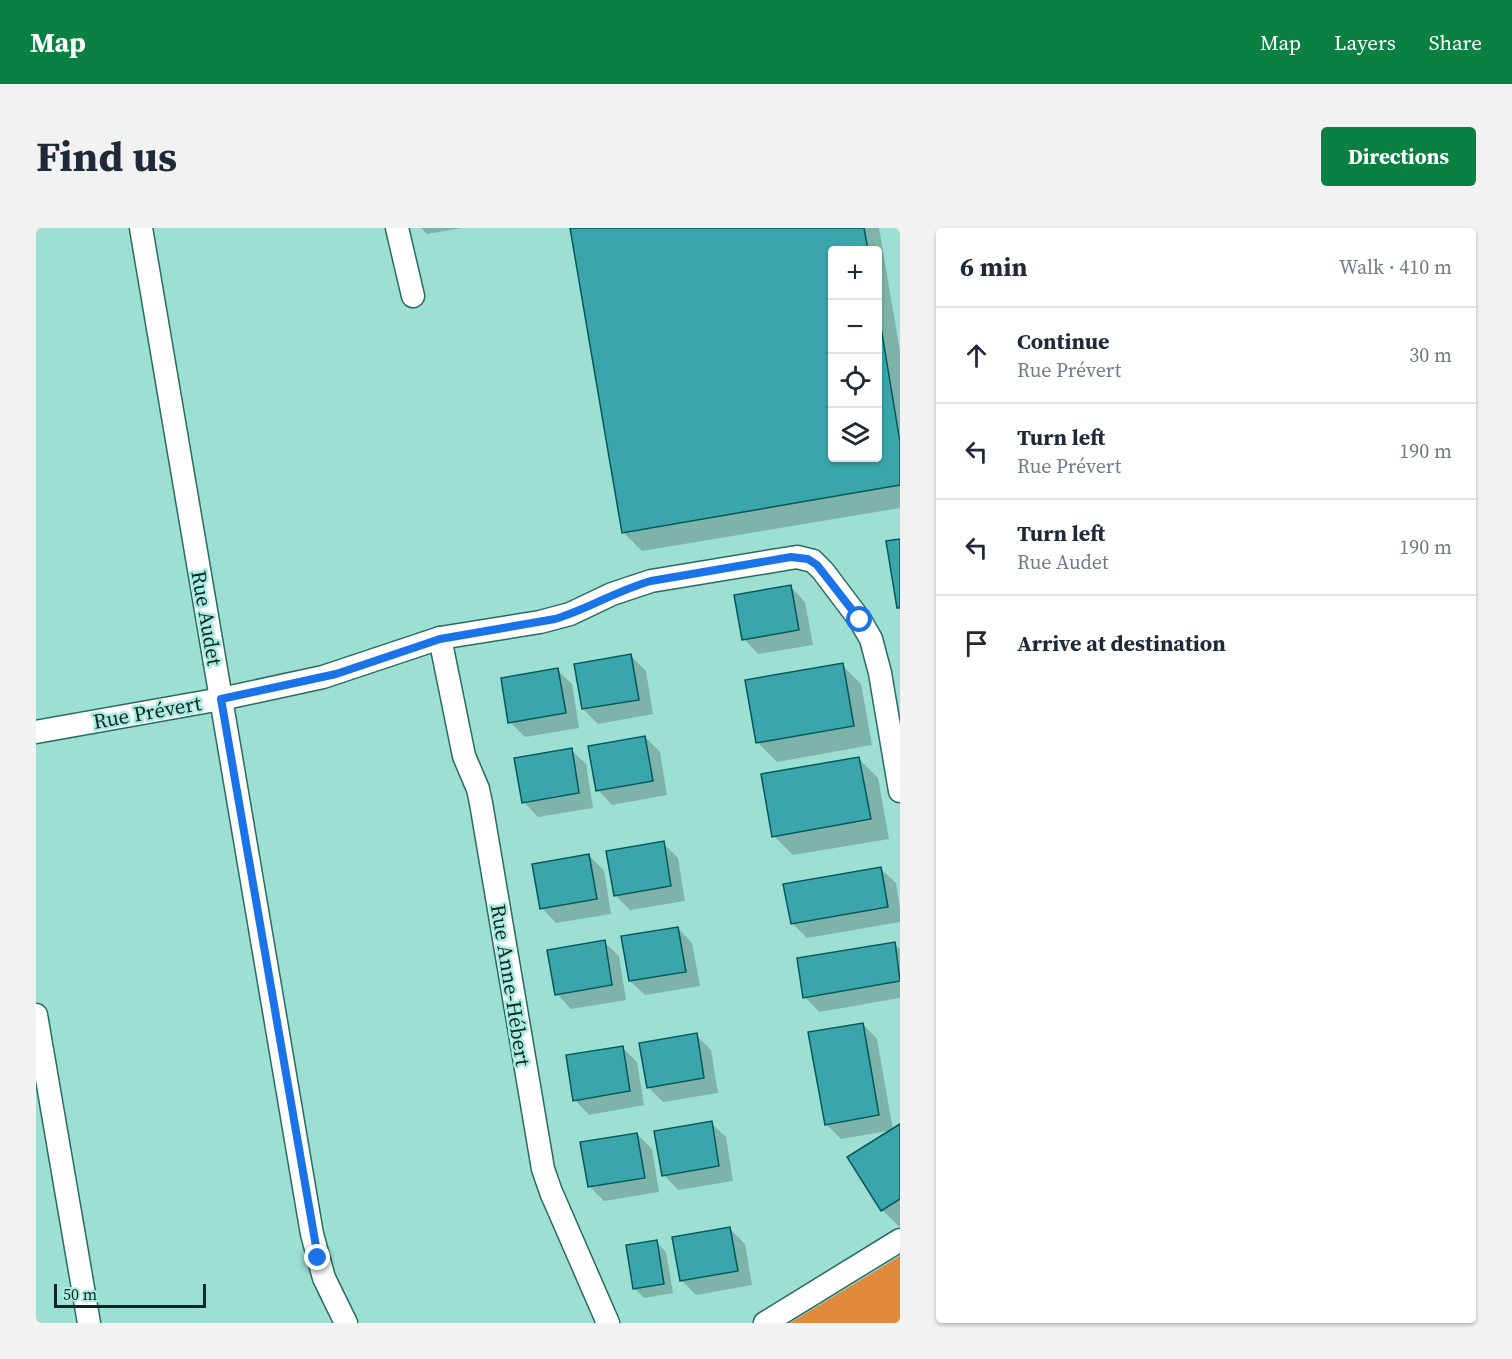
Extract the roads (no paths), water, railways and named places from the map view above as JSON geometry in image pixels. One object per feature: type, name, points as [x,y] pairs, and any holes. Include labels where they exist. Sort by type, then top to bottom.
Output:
[{"type":"street","name":"Rue Audet","points":[[141,228],[312,1234],[324,1278],[346,1323]]},
{"type":"street","points":[[397,228],[414,296]]},
{"type":"street","name":"Rue Prévert","points":[[36,732],[221,699],[336,674],[440,639],[555,619],[629,587],[651,581],[773,559],[797,557],[808,559],[817,565],[860,620],[871,639],[880,673],[900,791]]},
{"type":"street","name":"Rue Anne-Hébert","points":[[440,639],[464,756],[478,789],[481,803],[543,1169],[608,1323]]},
{"type":"street","points":[[36,1015],[89,1323]]},
{"type":"street","points":[[765,1323],[900,1240]]}]
